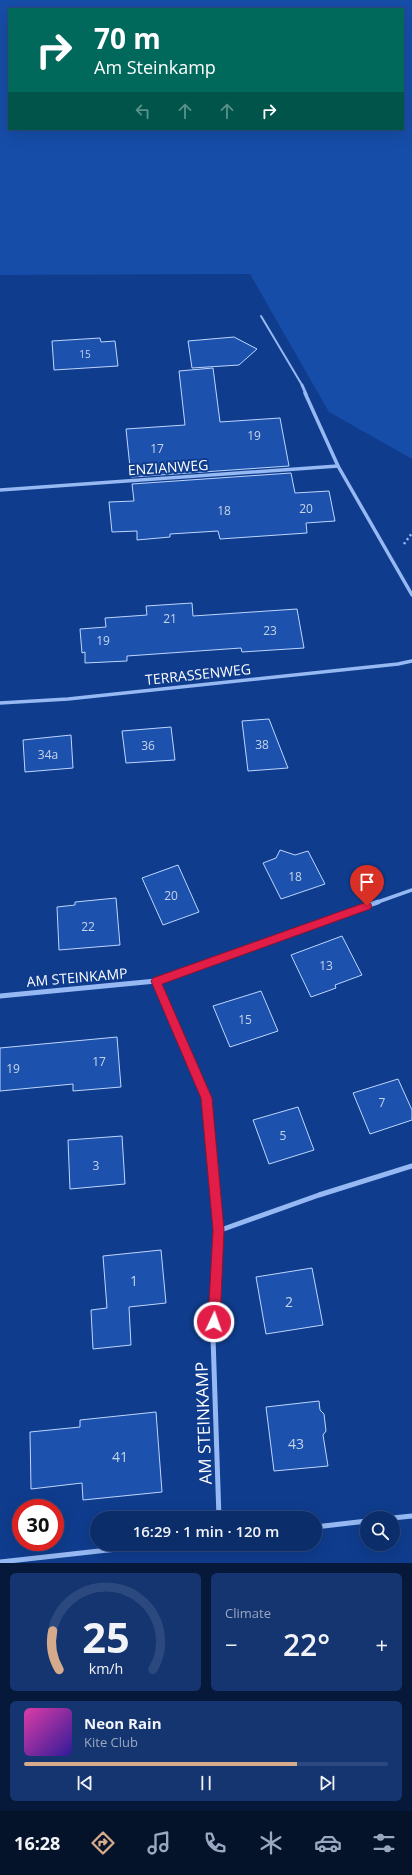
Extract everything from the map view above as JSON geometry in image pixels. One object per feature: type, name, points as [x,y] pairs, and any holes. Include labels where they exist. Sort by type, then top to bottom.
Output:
[{"type":"street","points":[[302,385],[338,466],[412,595]]},
{"type":"street","name":"ENZIANWEG","points":[[0,490],[338,466]]},
{"type":"street","name":"TERRASSENWEG","points":[[0,703],[68,699],[398,664],[412,661]]},
{"type":"street","name":"AM STEINKAMP","points":[[0,996],[156,981],[412,890]]},
{"type":"street","name":"AM STEINKAMP","points":[[156,981],[206,1098],[218,1230],[213,1337],[219,1511]]},
{"type":"street","points":[[218,1230],[319,1195],[412,1166]]},
{"type":"street","points":[[400,1517],[412,1516]]},
{"type":"street","points":[[322,1526],[360,1522]]},
{"type":"street","points":[[0,1562],[99,1551]]},
{"type":"lane","points":[[261,316],[302,385]]},
{"type":"shaded area","points":[[0,0],[412,0],[412,459],[329,412],[250,274],[0,275]]},
{"type":"building","points":[[234,337],[257,349],[239,365],[192,368],[188,341]]},
{"type":"building","points":[[100,338],[101,342],[115,341],[118,366],[54,370],[52,341]]},
{"type":"building","points":[[213,368],[220,422],[280,418],[289,466],[131,477],[126,429],[185,425],[179,371]]},
{"type":"building","points":[[291,473],[295,493],[329,491],[335,521],[306,523],[307,533],[220,539],[218,531],[170,534],[170,537],[137,540],[137,531],[112,532],[109,502],[134,501],[132,484]]},
{"type":"building","points":[[192,603],[193,616],[297,609],[304,648],[242,652],[241,648],[127,656],[127,661],[85,663],[85,652],[82,653],[80,629],[106,627],[105,618],[147,615],[146,606]]},
{"type":"building","points":[[269,719],[288,768],[248,771],[242,721]]},
{"type":"building","points":[[171,727],[175,760],[126,763],[122,731]]},
{"type":"building","points":[[71,735],[73,768],[25,772],[23,740]]},
{"type":"building","points":[[280,850],[295,855],[308,851],[325,884],[281,899],[263,863],[276,858]]},
{"type":"building","points":[[178,865],[199,912],[163,925],[142,878]]},
{"type":"building","points":[[116,898],[120,945],[59,950],[57,907],[75,905],[75,902]]},
{"type":"building","points":[[342,936],[362,975],[335,985],[336,988],[311,997],[291,955]]},
{"type":"building","points":[[261,991],[278,1031],[230,1047],[213,1006]]},
{"type":"building","points":[[117,1037],[121,1087],[73,1091],[73,1084],[0,1091],[0,1048]]},
{"type":"building","points":[[398,1079],[412,1110],[412,1120],[370,1134],[353,1093]]},
{"type":"building","points":[[298,1107],[314,1150],[269,1164],[253,1120]]},
{"type":"building","points":[[122,1136],[125,1184],[70,1189],[68,1140]]},
{"type":"building","points":[[161,1250],[166,1303],[129,1307],[131,1345],[93,1349],[91,1310],[107,1308],[103,1256]]},
{"type":"building","points":[[312,1268],[323,1325],[266,1334],[256,1277]]},
{"type":"building","points":[[319,1401],[320,1410],[324,1414],[326,1431],[323,1435],[328,1466],[274,1471],[266,1407]]},
{"type":"building","points":[[156,1412],[162,1492],[83,1500],[82,1483],[31,1489],[30,1432],[80,1427],[80,1420]]},
{"type":"route","points":[[214,1322],[218,1230],[206,1098],[156,981],[367,906]]}]
